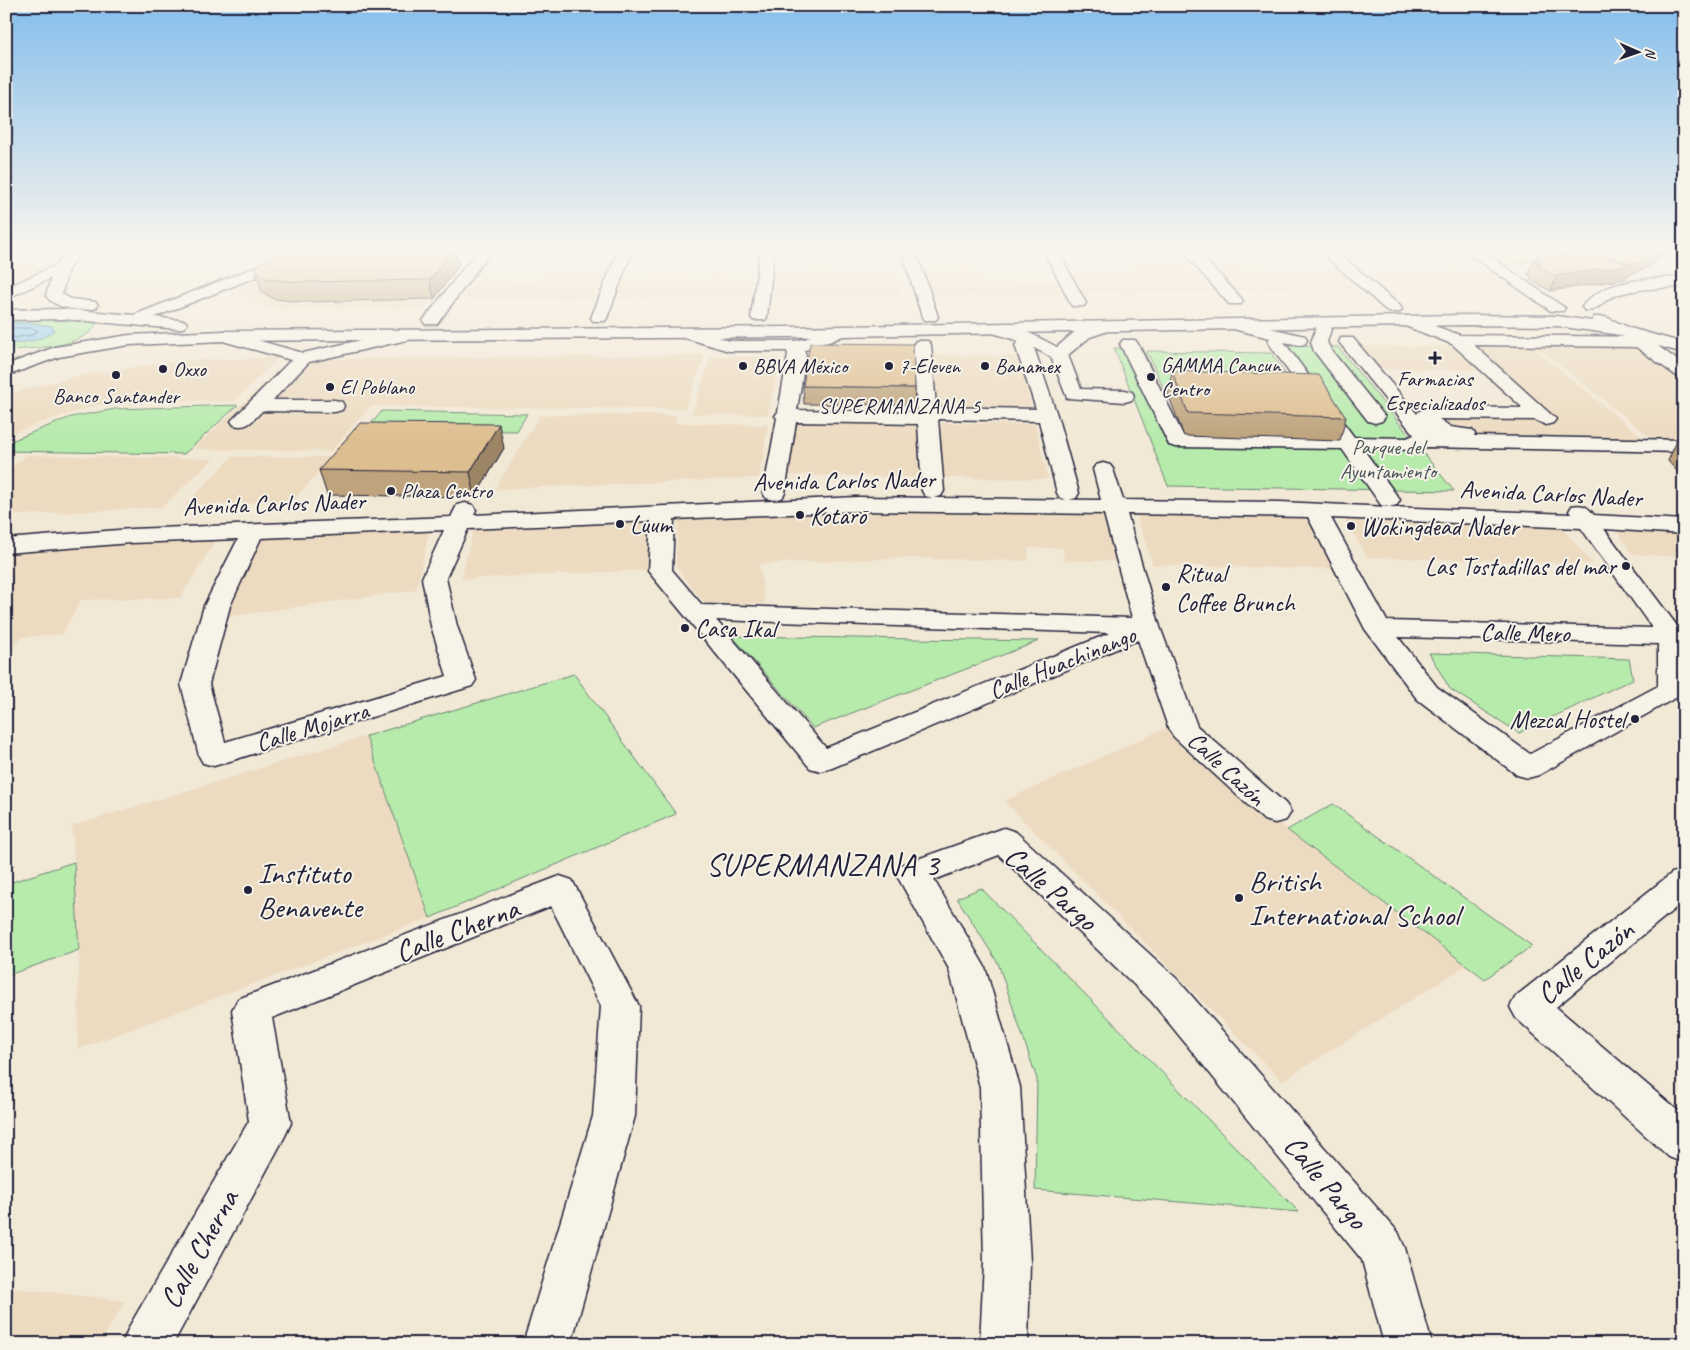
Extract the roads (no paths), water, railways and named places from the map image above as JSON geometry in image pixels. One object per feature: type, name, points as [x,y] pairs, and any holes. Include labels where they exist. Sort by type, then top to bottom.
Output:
[{"type":"street","points":[[6,315],[64,314]]},
{"type":"street","points":[[6,371],[55,352],[88,342],[126,314]]},
{"type":"street","points":[[145,314],[178,324],[1104,314]]},
{"type":"street","points":[[431,321],[436,314]]},
{"type":"street","points":[[599,318],[601,314]]},
{"type":"street","points":[[1594,314],[1596,317],[1617,329],[1648,342],[1684,373]]},
{"type":"street","points":[[6,356],[55,352],[129,340],[226,336],[1099,328],[1406,321],[1556,321],[1617,329]]},
{"type":"street","points":[[1406,321],[1458,340],[1648,342],[1684,348]]},
{"type":"street","points":[[1325,323],[1319,342],[1323,351],[1375,417]]},
{"type":"street","points":[[152,339],[158,331],[178,324]]},
{"type":"street","points":[[1236,325],[1296,339],[1323,351]]},
{"type":"street","points":[[1059,354],[1084,334],[1099,328]]},
{"type":"street","points":[[999,329],[1017,334],[1036,345],[1059,354],[1074,394],[1125,396]]},
{"type":"street","points":[[688,333],[729,346],[794,346],[809,344],[839,331]]},
{"type":"street","points":[[226,336],[303,358],[406,335]]},
{"type":"street","points":[[1458,340],[1563,434],[1451,434],[1438,430],[1426,415],[1433,413],[1540,414]]},
{"type":"street","points":[[1276,342],[1389,500]]},
{"type":"street","points":[[1347,342],[1429,441]]},
{"type":"street","points":[[1130,344],[1176,441],[1416,444],[1415,441],[1429,441],[1684,446]]},
{"type":"street","points":[[922,345],[933,491]]},
{"type":"street","points":[[1024,345],[1047,415],[1068,493]]},
{"type":"street","points":[[774,493],[785,416],[797,355],[794,346]]},
{"type":"street","points":[[241,421],[303,358]]},
{"type":"street","points":[[257,405],[335,406]]},
{"type":"street","points":[[785,416],[1047,415]]},
{"type":"street","name":"Calle Cazón","points":[[1103,470],[1147,627],[1184,730],[1275,812]]},
{"type":"street","name":"Avenida Carlos Nader","points":[[6,546],[131,536],[253,531],[831,490],[1068,493],[1112,500]]},
{"type":"street","name":"Avenida Carlos Nader","points":[[6,531],[100,524],[663,512],[858,504],[1112,500],[1215,502],[1389,500],[1582,513],[1684,527]]},
{"type":"street","name":"Avenida Carlos Nader","points":[[1215,502],[1316,511],[1684,513]]},
{"type":"street","points":[[1316,511],[1378,629],[1427,693],[1528,768],[1672,690],[1671,636],[1582,513]]},
{"type":"street","name":"Calle Huachinango","points":[[663,512],[660,571],[821,761],[1147,627]]},
{"type":"street","name":"Calle Mojarra","points":[[253,531],[218,606],[195,684],[214,756],[462,680],[444,626],[434,578],[462,516]]},
{"type":"street","name":"Calle Huachinango","points":[[694,612],[1147,627]]},
{"type":"street","name":"Calle Mero","points":[[1378,629],[1671,636]]},
{"type":"street","name":"Calle Pargo","points":[[1004,1344],[1007,1262],[1000,1087],[967,966],[913,874],[1004,840],[1164,990],[1382,1248],[1408,1344]]},
{"type":"street","name":"Calle Cazón","points":[[1684,882],[1529,1007],[1684,1143]]},
{"type":"street","name":"Calle Cherna","points":[[146,1344],[270,1123],[251,1010],[560,889],[620,1006],[614,1116],[547,1344]]},
{"type":"water","points":[[6,323],[32,323],[52,326],[54,330],[38,339],[6,344]]},
{"type":"place","name":"Farmacias Especializados","points":[[1435,358]]},
{"type":"place","name":"BBVA México","points":[[743,366]]},
{"type":"place","name":"7-Eleven","points":[[889,366]]},
{"type":"place","name":"Banamex","points":[[985,366]]},
{"type":"place","name":"Oxxo","points":[[163,369]]},
{"type":"place","name":"Banco Santander","points":[[116,375]]},
{"type":"place","name":"GAMMA Cancun Centro","points":[[1151,377]]},
{"type":"place","name":"El Poblano","points":[[330,387]]},
{"type":"place","name":"Plaza Centro","points":[[391,491]]},
{"type":"place","name":"Kotarō","points":[[800,515]]},
{"type":"place","name":"Luum","points":[[620,524]]},
{"type":"place","name":"Wokingdead Nader","points":[[1351,526]]},
{"type":"place","name":"Las Tostadillas del mar","points":[[1626,566]]},
{"type":"place","name":"Ritual Coffee Brunch","points":[[1166,587]]},
{"type":"place","name":"Casa Ikal","points":[[685,628]]},
{"type":"place","name":"Mezcal Hostel","points":[[1635,719]]},
{"type":"place","name":"Instituto Benavente","points":[[248,890]]},
{"type":"place","name":"British International School","points":[[1239,898]]},
{"type":"district","name":"SUPERMANZANA 5","points":[[900,406]]},
{"type":"district","name":"SUPERMANZANA 3","points":[[823,864]]},
{"type":"park label","name":"Parque del Ayuntamiento","points":[[1388,459]]}]
